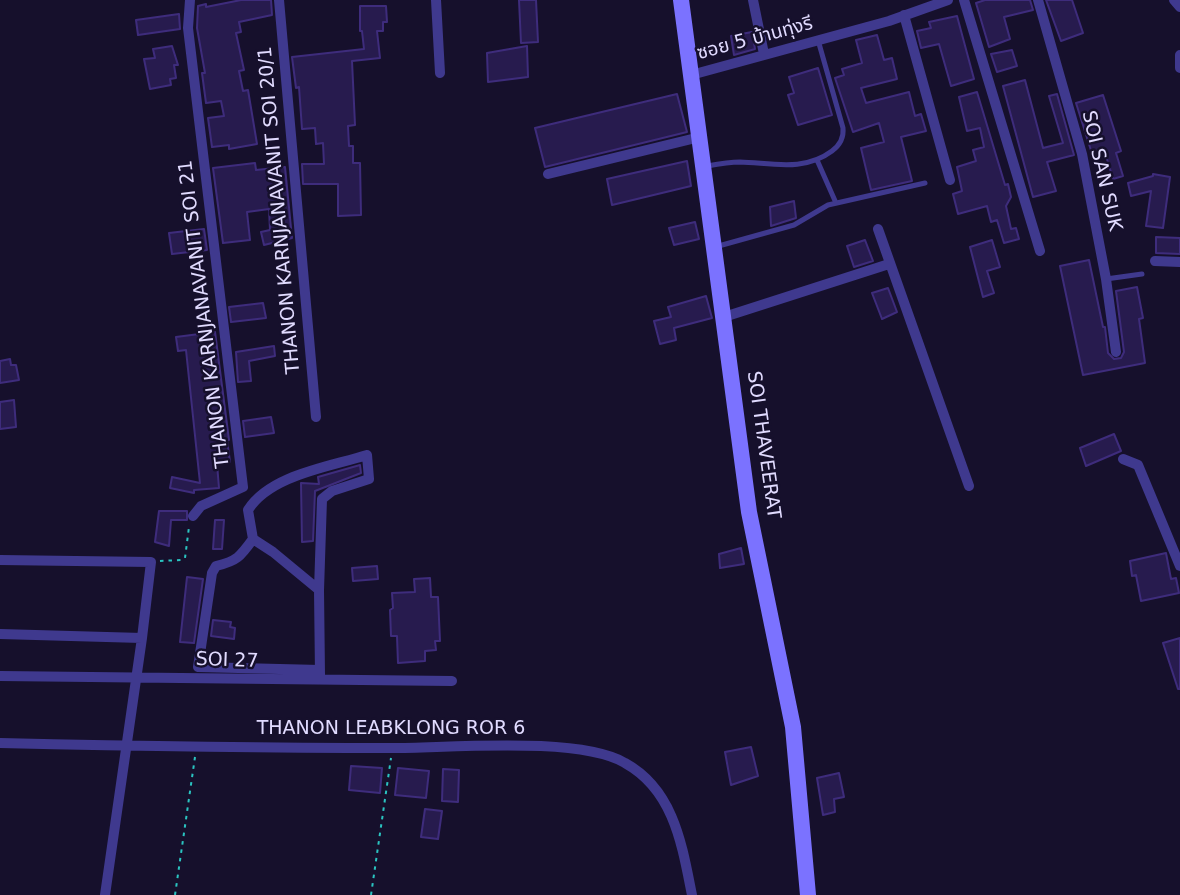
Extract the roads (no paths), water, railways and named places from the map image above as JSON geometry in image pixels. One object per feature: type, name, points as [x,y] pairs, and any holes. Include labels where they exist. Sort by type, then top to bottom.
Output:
[{"type":"street","name":"THANON KARNJANAVANIT SOI 21","points":[[190,0],[188,28],[243,487],[200,507],[193,516]]},
{"type":"street","name":"THANON KARNJANAVANIT SOI 20/1","points":[[279,0],[316,416]]},
{"type":"street","points":[[436,0],[440,73]]},
{"type":"street","name":"SOI THAVEERAT","points":[[681,0],[749,512],[793,727],[808,895]]},
{"type":"street","points":[[753,0],[764,54]]},
{"type":"street","name":"ซอย 5 บ้านทุ่งรี","points":[[691,75],[948,0]]},
{"type":"street","points":[[964,0],[1040,251]]},
{"type":"street","name":"SOI SAN SUK","points":[[1038,0],[1083,154],[1107,279],[1116,352]]},
{"type":"street","points":[[1174,0],[1180,7]]},
{"type":"street","points":[[904,15],[950,180]]},
{"type":"street","points":[[1180,55],[1180,68]]},
{"type":"street","points":[[548,174],[700,137]]},
{"type":"street","points":[[878,229],[969,486]]},
{"type":"street","points":[[1155,261],[1180,262]]},
{"type":"street","points":[[724,317],[889,264]]},
{"type":"street","points":[[248,510],[263,492],[275,485],[367,455],[369,479],[332,491],[322,499],[320,675],[198,667],[214,568],[238,558],[253,539]]},
{"type":"street","points":[[1123,459],[1138,465],[1180,566]]},
{"type":"street","points":[[243,487],[253,539],[320,590]]},
{"type":"street","points":[[0,560],[151,562],[105,895]]},
{"type":"street","points":[[0,634],[142,638]]},
{"type":"street","name":"SOI 27","points":[[0,676],[136,678],[320,675],[452,681]]},
{"type":"street","name":"THANON LEABKLONG ROR 6","points":[[0,743],[393,748],[549,747],[596,752],[624,761],[651,783],[669,810],[682,842],[692,895]]},
{"type":"lane","points":[[704,167],[737,162],[778,167],[817,160],[836,148],[844,135],[818,40]]},
{"type":"lane","points":[[817,160],[836,203]]},
{"type":"lane","points":[[715,247],[794,225],[836,203],[925,183]]},
{"type":"lane","points":[[1107,279],[1142,274]]}]
